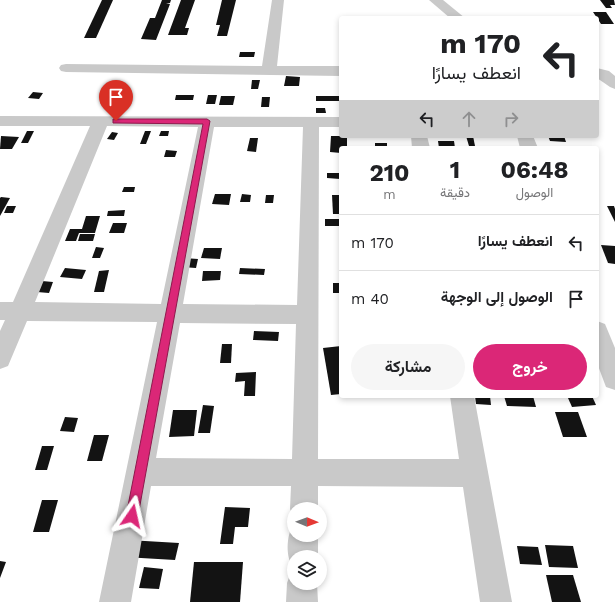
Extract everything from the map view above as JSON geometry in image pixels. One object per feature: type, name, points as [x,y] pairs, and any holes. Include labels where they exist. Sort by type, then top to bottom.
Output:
[{"type":"street","points":[[269,70],[278,0]]},
{"type":"street","points":[[435,0],[455,16]]},
{"type":"street","points":[[66,68],[339,71]]},
{"type":"street","points":[[599,73],[604,74],[615,84]]},
{"type":"street","points":[[0,121],[339,122]]},
{"type":"street","points":[[0,358],[10,311],[101,121]]},
{"type":"street","points":[[115,602],[207,121]]},
{"type":"street","points":[[304,502],[311,122]]},
{"type":"street","points":[[10,311],[307,316]]},
{"type":"street","points":[[599,335],[615,379]]},
{"type":"street","points":[[462,398],[496,602]]},
{"type":"street","points":[[140,472],[475,473]]},
{"type":"street","points":[[302,590],[302,602]]},
{"type":"building","points":[[102,0],[113,0],[96,38],[84,38]]},
{"type":"building","points":[[162,0],[171,0],[170,3],[166,3],[170,4],[156,40],[141,39],[150,18],[155,18]]},
{"type":"building","points":[[181,0],[195,0],[185,28],[189,28],[187,35],[168,35]]},
{"type":"building","points":[[222,0],[236,0],[227,36],[217,36],[220,25],[216,25]]},
{"type":"building","points":[[600,0],[614,0],[615,5],[610,5],[612,8],[606,8]]},
{"type":"building","points":[[593,12],[606,12],[614,24],[601,24],[599,21],[599,16],[596,16]]},
{"type":"building","points":[[240,52],[255,52],[254,57],[239,57]]},
{"type":"building","points":[[286,76],[300,77],[299,86],[284,86]]},
{"type":"building","points":[[252,80],[260,80],[258,89],[251,89]]},
{"type":"building","points":[[33,92],[43,93],[39,99],[28,98]]},
{"type":"building","points":[[176,95],[194,95],[193,100],[175,100]]},
{"type":"building","points":[[208,95],[217,95],[215,104],[206,104]]},
{"type":"building","points":[[221,96],[235,96],[233,105],[219,105]]},
{"type":"building","points":[[316,96],[339,96],[339,101],[316,101]]},
{"type":"building","points":[[262,97],[270,97],[269,107],[261,107]]},
{"type":"building","points":[[316,108],[325,108],[326,113],[316,113]]},
{"type":"building","points":[[27,131],[34,131],[28,143],[21,143]]},
{"type":"building","points":[[145,131],[151,131],[146,144],[140,144]]},
{"type":"building","points":[[161,131],[169,131],[168,136],[159,136]]},
{"type":"building","points":[[112,132],[118,133],[114,140],[107,139]]},
{"type":"building","points":[[1,136],[19,137],[12,149],[0,149]]},
{"type":"building","points":[[331,136],[347,138],[347,146],[339,146],[339,153],[330,152]]},
{"type":"building","points":[[250,138],[258,138],[256,152],[247,151]]},
{"type":"building","points":[[467,138],[473,138],[475,146],[469,146]]},
{"type":"building","points":[[549,138],[565,138],[566,142],[550,141]]},
{"type":"building","points":[[438,141],[454,141],[455,146],[439,146]]},
{"type":"building","points":[[375,143],[387,143],[387,146],[375,146]]},
{"type":"building","points":[[166,150],[177,151],[175,157],[164,157]]},
{"type":"building","points":[[327,173],[339,173],[339,179],[327,178]]},
{"type":"building","points":[[124,187],[135,187],[134,192],[122,192]]},
{"type":"building","points":[[215,194],[231,194],[229,205],[212,204]]},
{"type":"building","points":[[242,194],[251,195],[250,202],[240,202]]},
{"type":"building","points":[[266,195],[274,195],[273,203],[265,203]]},
{"type":"building","points":[[332,195],[339,195],[339,214],[333,214]]},
{"type":"building","points":[[0,198],[10,198],[0,216]]},
{"type":"building","points":[[7,206],[16,206],[13,213],[4,213]]},
{"type":"building","points":[[607,206],[614,206],[615,222]]},
{"type":"building","points":[[125,210],[124,216],[107,216],[108,211]]},
{"type":"building","points":[[86,216],[100,216],[95,233],[79,233],[76,241],[65,241],[70,229],[82,229]]},
{"type":"building","points":[[325,219],[339,219],[339,226],[325,226]]},
{"type":"building","points":[[113,223],[127,223],[124,233],[109,233]]},
{"type":"building","points":[[80,234],[95,234],[93,241],[78,241]]},
{"type":"building","points":[[601,245],[615,246],[615,264],[608,263]]},
{"type":"building","points":[[96,247],[104,248],[100,258],[92,258]]},
{"type":"building","points":[[204,248],[222,248],[220,259],[201,258]]},
{"type":"building","points":[[184,258],[198,259],[196,268],[182,267]]},
{"type":"building","points":[[65,268],[86,270],[82,279],[60,277]]},
{"type":"building","points":[[240,268],[265,269],[264,275],[239,274]]},
{"type":"building","points":[[109,270],[104,292],[94,292],[99,271]]},
{"type":"building","points":[[203,271],[221,271],[220,280],[202,281]]},
{"type":"building","points":[[42,281],[53,282],[49,293],[37,292]]},
{"type":"building","points":[[333,283],[339,283],[339,293],[333,293]]},
{"type":"building","points":[[254,331],[279,332],[278,341],[253,340]]},
{"type":"building","points":[[222,344],[232,344],[231,363],[220,363]]},
{"type":"building","points":[[339,346],[339,394],[331,395],[323,348]]},
{"type":"building","points":[[256,372],[255,396],[244,396],[245,381],[235,382],[236,373]]},
{"type":"building","points":[[475,398],[490,398],[491,405],[476,404]]},
{"type":"building","points":[[505,398],[534,398],[536,407],[507,406]]},
{"type":"building","points":[[568,398],[593,398],[596,405],[572,407]]},
{"type":"building","points":[[203,405],[214,406],[210,433],[198,433]]},
{"type":"building","points":[[173,410],[197,410],[194,436],[169,437]]},
{"type":"building","points":[[555,412],[578,412],[587,437],[563,437]]},
{"type":"building","points":[[65,417],[78,418],[74,432],[60,431]]},
{"type":"building","points":[[94,435],[109,435],[102,461],[87,461]]},
{"type":"building","points":[[42,446],[54,446],[47,470],[35,470]]},
{"type":"building","points":[[42,500],[58,500],[49,532],[33,532]]},
{"type":"building","points":[[225,507],[250,508],[248,527],[235,527],[233,544],[220,544]]},
{"type":"building","points":[[128,540],[179,543],[175,560],[124,557]]},
{"type":"building","points":[[545,545],[573,546],[578,568],[549,567]]},
{"type":"building","points":[[517,546],[538,547],[542,565],[520,564]]},
{"type":"building","points":[[0,561],[6,562],[0,578]]},
{"type":"building","points":[[194,562],[243,562],[240,602],[190,602]]},
{"type":"building","points":[[144,567],[163,569],[159,589],[139,588]]},
{"type":"building","points":[[546,575],[573,575],[581,602],[552,602]]},
{"type":"route","points":[[116,121],[207,121],[132,516]]}]
